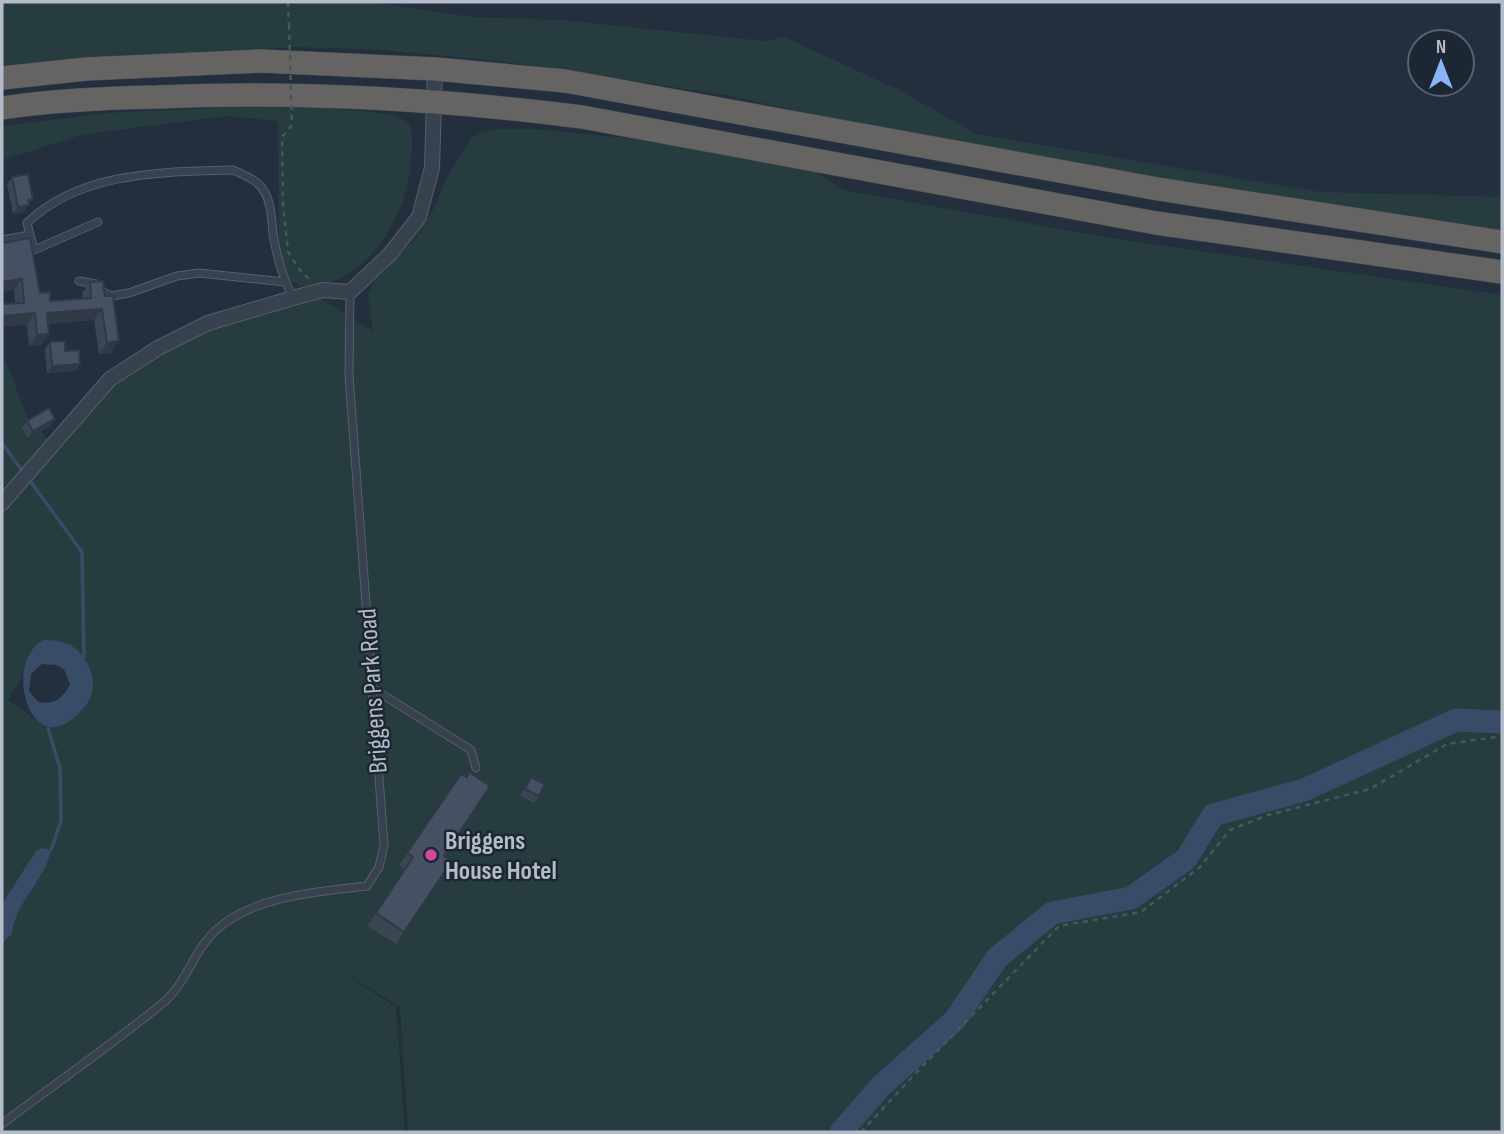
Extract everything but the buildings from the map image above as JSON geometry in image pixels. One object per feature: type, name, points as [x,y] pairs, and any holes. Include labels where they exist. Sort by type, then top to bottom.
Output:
[{"type":"highway","points":[[2,78],[86,69],[261,61],[435,69],[565,82],[1158,190],[1502,242]]},
{"type":"highway","points":[[2,107],[82,99],[237,94],[516,108],[582,117],[1156,223],[1502,272]]},
{"type":"street","points":[[2,503],[110,379],[158,348],[208,323],[293,298],[323,290],[350,292],[391,253],[419,217],[432,168],[435,69]]},
{"type":"lane","points":[[98,222],[34,250],[27,223],[39,212],[80,189],[116,178],[233,170],[248,177],[263,189],[270,202],[274,239],[285,282],[293,298]]},
{"type":"lane","points":[[2,240],[30,235]]},
{"type":"lane","points":[[79,281],[96,284],[111,296],[130,293],[177,276],[199,273],[285,282]]},
{"type":"lane","name":"Briggens Park Road","points":[[2,1124],[167,1000],[216,930],[243,913],[269,902],[301,894],[367,886],[379,867],[384,845],[349,376],[350,292]]},
{"type":"lane","points":[[372,688],[471,750],[476,768]]},
{"type":"path","points":[[288,2],[292,125],[282,137],[283,202],[288,252],[302,273],[323,290]]},
{"type":"path","points":[[862,1132],[1059,926],[1141,912],[1200,867],[1230,830],[1268,815],[1370,789],[1447,744],[1502,736]]},
{"type":"green space","points":[[2,2],[369,2],[472,17],[561,20],[765,41],[784,37],[899,90],[976,134],[1320,192],[1502,197],[1502,233],[1290,204],[847,122],[726,95],[500,61],[381,50],[297,47],[125,56],[2,68]]},
{"type":"green space","points":[[298,107],[375,112],[394,116],[409,124],[412,137],[410,174],[401,207],[373,252],[347,275],[331,282],[301,287],[279,273],[278,121],[227,116],[85,134],[2,160],[2,126],[107,113]]},
{"type":"green space","points":[[534,129],[636,139],[710,150],[813,170],[843,190],[1110,238],[1502,295],[1502,1132],[408,1132],[400,1007],[320,958],[396,1007],[405,1132],[2,1132],[2,951],[4,941],[12,934],[14,919],[50,851],[42,848],[2,904],[2,352],[28,418],[54,446],[105,390],[134,366],[158,352],[211,330],[321,299],[373,331],[368,294],[373,283],[411,243],[432,212],[447,178],[471,138],[482,132]],"holes":[[[44,640],[89,701],[72,719],[48,728],[8,700]]]},
{"type":"water","points":[[44,640],[60,642],[77,650],[88,664],[93,690],[86,705],[67,723],[50,727],[37,720],[28,706],[24,669],[31,652]],"holes":[[[42,664],[56,665],[64,669],[70,685],[57,700],[49,703],[38,702],[29,691],[31,674]]]},
{"type":"water","points":[[42,848],[51,850],[48,861],[14,922],[12,934],[4,941],[2,951],[2,904],[36,851]]},
{"type":"waterway","points":[[2,443],[23,472]]},
{"type":"waterway","points":[[28,478],[82,552],[84,657]]},
{"type":"waterway","points":[[841,1132],[881,1086],[955,1020],[997,958],[1052,913],[1131,898],[1186,859],[1213,815],[1304,790],[1456,720],[1502,722]]},
{"type":"waterway","points":[[48,728],[60,768],[61,821],[51,850]]},
{"type":"place","name":"Briggens House Hotel","points":[[431,855]]}]
